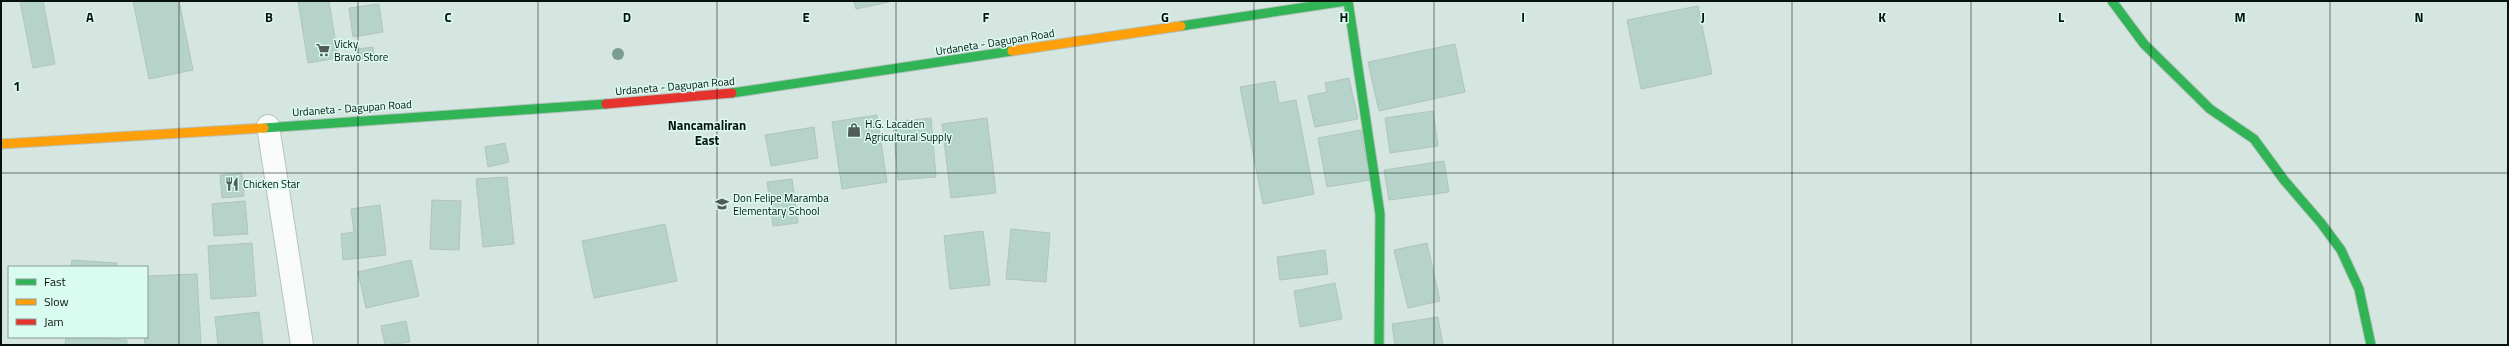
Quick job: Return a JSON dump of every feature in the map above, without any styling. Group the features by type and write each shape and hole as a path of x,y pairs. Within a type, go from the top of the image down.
{"main road":[{"name":"Urdaneta - Dagupan Road","path":"1,144 28,144 268,126 715,96 1347,1"},
{"path":"1347,1 1380,214 1379,345"},
{"path":"2112,1 2144,44 2184,81 2210,109 2254,139 2284,180 2321,223 2341,250 2358,289 2371,345"}],"street":[{"path":"268,126 302,345"}],"building":[{"path":"20,1 43,1 55,64 33,68"},
{"path":"133,1 179,1 193,70 149,79"},
{"path":"298,1 329,1 338,58 308,63"},
{"path":"854,1 889,1 889,2 856,9"},
{"path":"379,4 383,32 353,37 349,8"},
{"path":"1698,6 1712,74 1641,89 1627,20"},
{"path":"1455,44 1465,92 1379,111 1368,62"},
{"path":"373,47 374,57 359,59 358,49"},
{"path":"1349,78 1358,119 1315,127 1308,96 1327,92 1325,83"},
{"path":"1275,81 1279,103 1296,100 1314,194 1263,204 1240,87"},
{"path":"1433,111 1438,146 1390,153 1385,118"},
{"path":"877,115 887,182 842,189 832,122"},
{"path":"931,118 936,177 898,180 893,122"},
{"path":"987,118 996,193 951,198 942,124"},
{"path":"814,127 818,158 771,166 765,135"},
{"path":"1361,130 1370,180 1327,187 1318,138"},
{"path":"505,143 509,162 488,167 485,147"},
{"path":"1444,161 1449,192 1389,200 1384,170"},
{"path":"242,173 244,196 222,198 220,175"},
{"path":"507,177 514,244 483,247 476,179"},
{"path":"792,179 798,223 773,226 767,182"},
{"path":"432,200 461,201 459,250 430,249"},
{"path":"245,201 248,234 214,236 212,204"},
{"path":"380,205 386,255 343,260 341,234 354,232 351,209"},
{"path":"665,224 677,281 594,298 582,241"},
{"path":"1011,229 1050,233 1046,282 1006,279"},
{"path":"983,231 990,285 950,289 944,236"},
{"path":"252,243 256,296 211,299 208,246"},
{"path":"1427,243 1440,301 1408,308 1394,250"},
{"path":"1325,250 1328,274 1280,280 1277,257"},
{"path":"72,260 117,263 116,266 71,266"},
{"path":"411,260 419,296 366,308 358,272"},
{"path":"197,274 201,345 145,345 144,338 148,338 148,276"},
{"path":"1335,283 1342,319 1300,327 1294,291"},
{"path":"259,312 263,345 218,345 215,317"},
{"path":"1438,317 1443,345 1395,345 1392,324"},
{"path":"406,321 410,342 385,345 381,326"},
{"path":"66,338 110,338 127,340 127,345 65,345"}],"traffic: fast":[{"path":"1181,26 1346,1"},
{"path":"1348,1 1380,214 1379,345"},
{"path":"2112,1 2144,44 2210,109 2254,139 2284,180 2321,223 2341,250 2359,289 2371,345"},
{"path":"732,93 1012,51"},
{"path":"264,128 606,104"}],"traffic: slow":[{"path":"1012,51 1181,26"},
{"path":"1,144 264,128"}],"traffic: jam":[{"path":"606,104 732,93"}],"place":[{"name":"Vicky Bravo Store","path":"323,50"},
{"name":"H.G. Lacaden Agricultural Supply","path":"854,130"},
{"name":"Chicken Star","path":"232,184"},
{"name":"Don Felipe Maramba Elementary School","path":"722,204"}],"district":[{"name":"Nancamaliran East","path":"707,132"}]}
